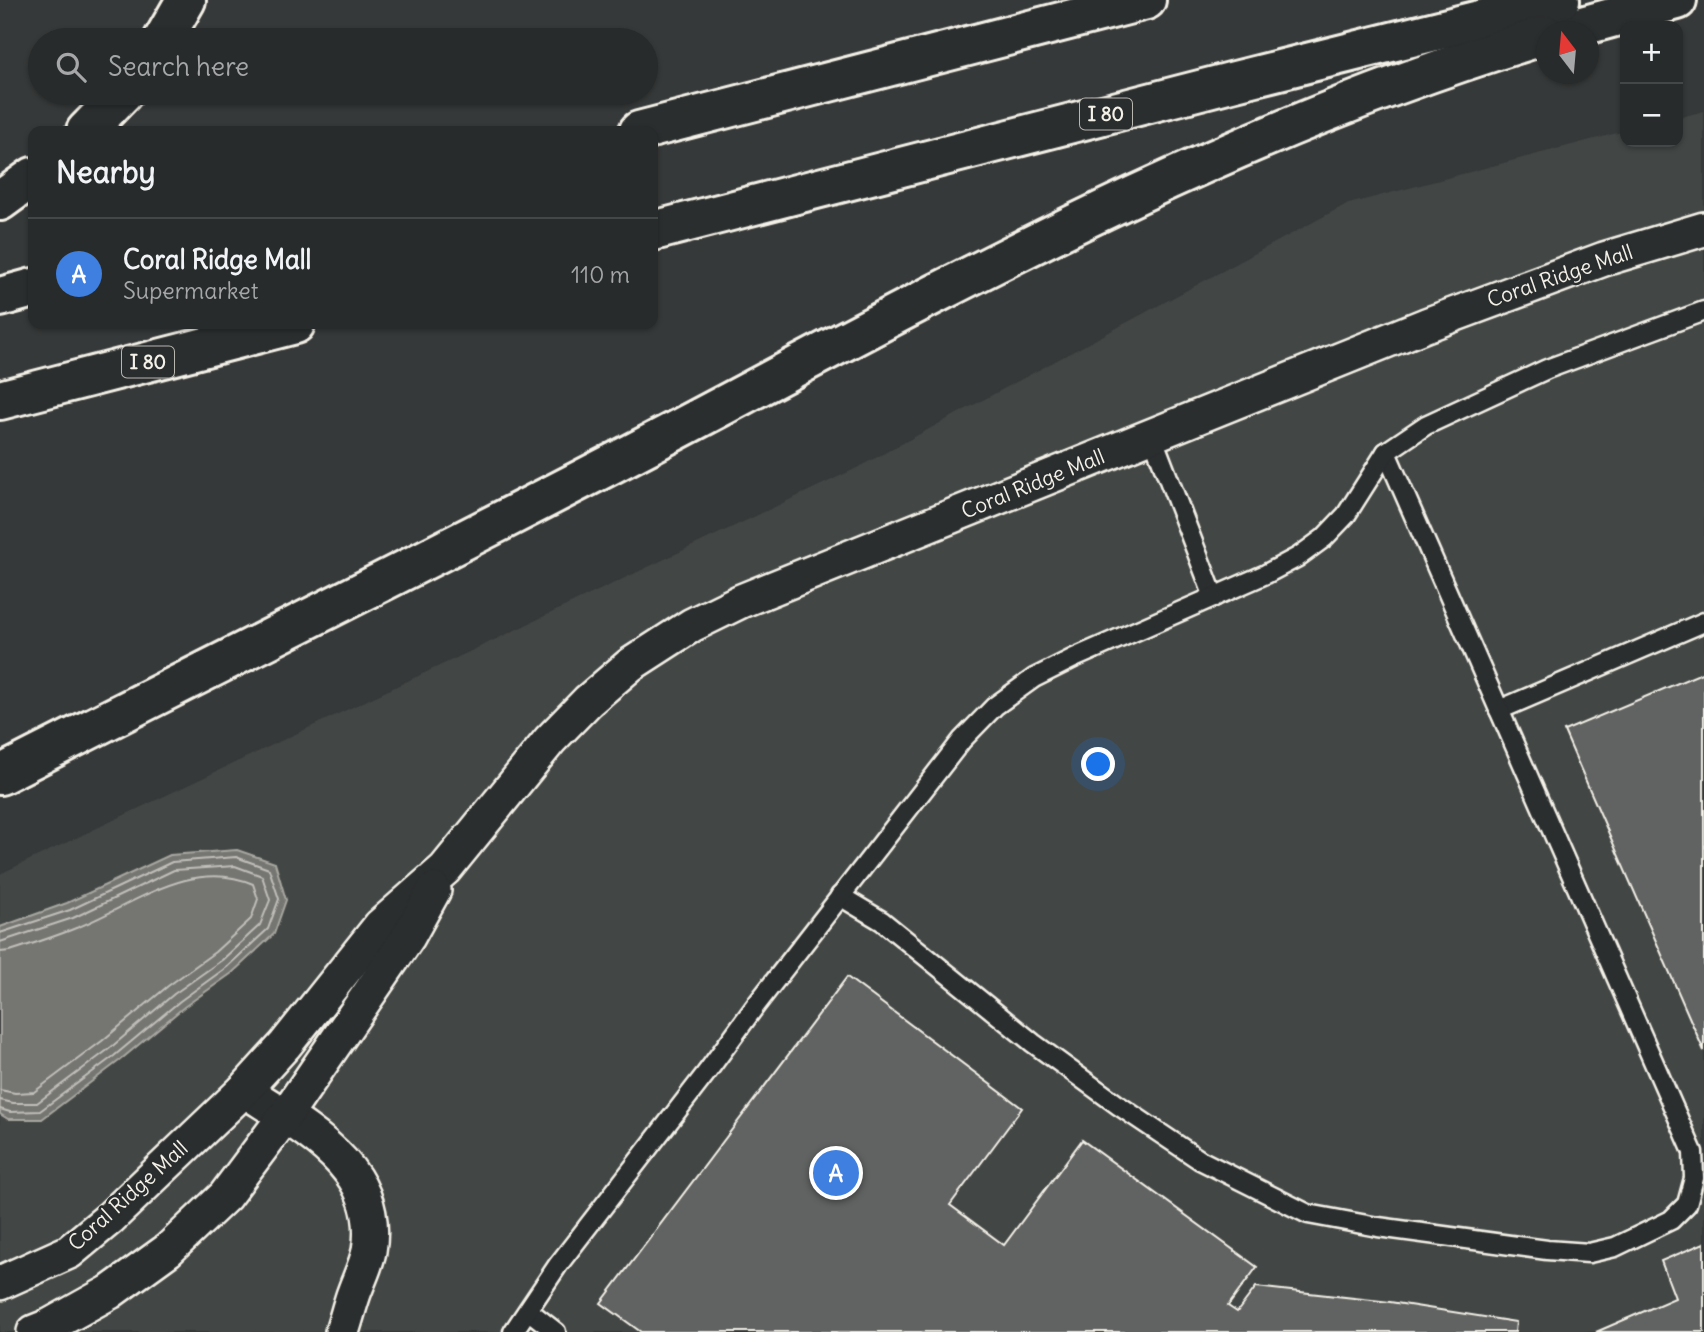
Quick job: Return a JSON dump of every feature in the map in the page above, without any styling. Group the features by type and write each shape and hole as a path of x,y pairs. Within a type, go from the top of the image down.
{"highway":[{"path":"170,28 186,0"},
{"path":"658,126 1146,0"},
{"name":"I 80","path":"658,230 1559,0"},
{"path":"1599,21 1677,0"},
{"path":"0,775 1162,181 1431,72 1536,38"},
{"path":"91,126 111,105"},
{"path":"0,201 28,181"},
{"path":"0,297 28,289"},
{"name":"I 80","path":"0,400 276,329"}],"street":[{"name":"Coral Ridge Mall","path":"0,1283 69,1252 110,1218 244,1090 285,1045 380,926 445,869 550,740 588,701 631,666 692,625 741,601 1514,291 1704,229"},
{"name":"Coral Ridge Mall","path":"34,1332 110,1292 168,1250 225,1196 285,1116 408,937 445,869"},
{"path":"244,1090 332,1151 354,1174 366,1199 371,1226 369,1254 342,1332"}],"lane":[{"path":"513,1332 558,1265 841,897 962,740 995,706 1034,678 1074,657 1214,597 1298,557 1324,538 1346,515 1386,452 1426,425 1547,369 1704,311"},
{"path":"1152,436 1214,597"},
{"path":"841,897 882,921 1023,1034 1118,1105 1200,1160 1308,1214 1378,1227 1547,1250 1590,1253 1615,1247 1671,1220 1686,1204 1695,1178 1693,1152 1386,452"},
{"path":"1499,710 1704,622"},
{"path":"529,1311 556,1332"}],"shaded area":[{"path":"1704,111 1704,1332 0,1332 0,874 855,469 1345,205 1620,132 1620,147 1683,147 1683,117"}],"water":[{"path":"237,850 275,863 286,900 274,934 232,973 184,1007 119,1061 42,1119 8,1119 0,1114 0,927 67,903 170,855"}],"building":[{"path":"1704,672 1704,1051 1564,731"},
{"path":"847,977 1022,1108 950,1205 1004,1245 1082,1140 1257,1267 1228,1306 1237,1312 1256,1287 1390,1302 1516,1322 1515,1332 641,1332 601,1303"},
{"path":"1704,1243 1704,1332 1596,1332 1675,1298 1661,1261"}],"place":[{"name":"Coral Ridge Mall","path":"836,1173"}]}
